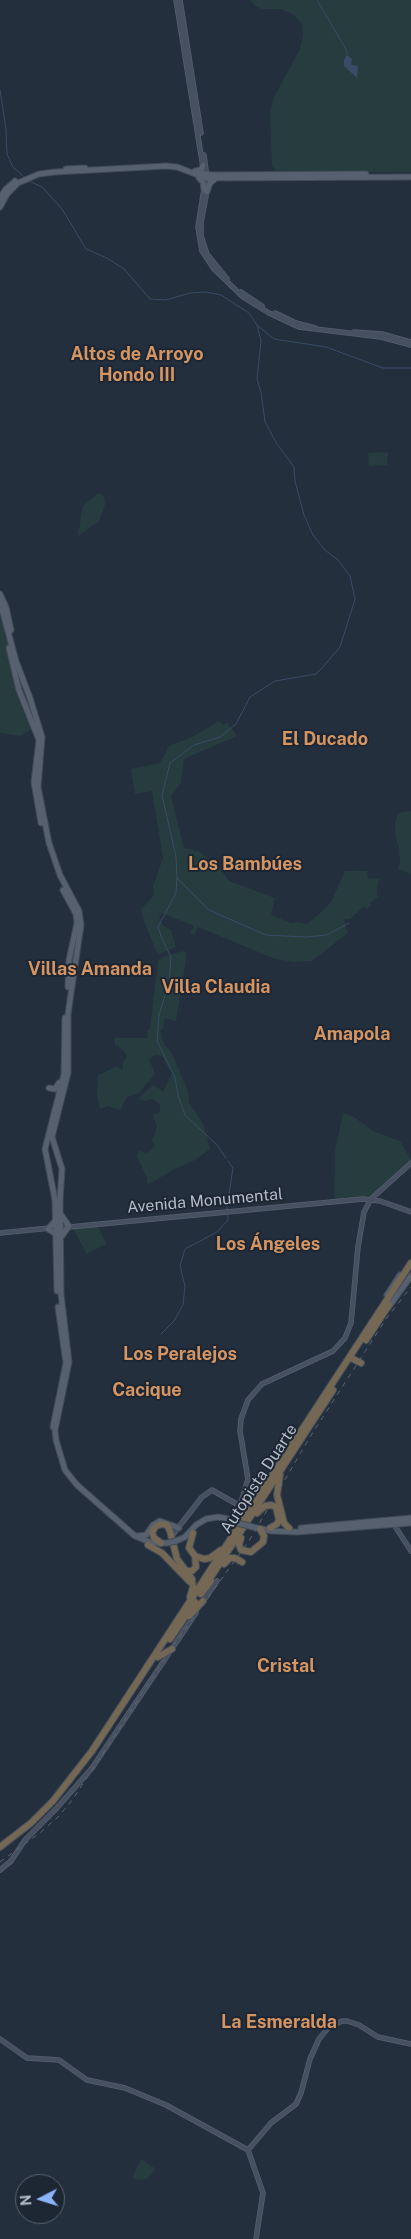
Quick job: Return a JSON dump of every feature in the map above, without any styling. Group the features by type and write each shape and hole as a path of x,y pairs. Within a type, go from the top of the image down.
{"highway":[{"name":"Autopista Duarte","path":"393,1294 411,1263"},
{"name":"Autopista Duarte","path":"0,1851 35,1823 59,1800 96,1753 230,1539 382,1310 411,1270"},
{"name":"Autopista Duarte","path":"0,1847 31,1823 53,1802 78,1771 126,1704 353,1359 382,1310"},
{"path":"353,1359 361,1363"},
{"path":"200,1594 224,1564 241,1538 280,1475 287,1460"},
{"path":"280,1475 277,1495 284,1523 289,1528"},
{"path":"259,1510 271,1504 277,1510 279,1521 270,1528"},
{"path":"170,1542 154,1538 153,1530 156,1526 162,1524 169,1528 170,1542 175,1555 187,1571 193,1584 188,1605"},
{"path":"241,1538 239,1545 241,1550 251,1552 263,1542 264,1536 256,1527"},
{"path":"187,1571 192,1571 196,1567 195,1556 190,1548 193,1533"},
{"path":"195,1556 204,1559 213,1556 230,1539"},
{"path":"148,1546 162,1553 187,1579 191,1588 190,1597"},
{"path":"224,1564 232,1558 242,1562"},
{"path":"176,1630 203,1601"},
{"path":"158,1657 172,1648"}],"main road":[{"path":"178,0 204,166 210,183 206,191"},
{"path":"0,198 9,186 27,176 49,169 162,163 176,164 208,176 411,176"},
{"path":"195,172 202,170 204,166"},
{"path":"195,172 203,182 206,191"},
{"path":"208,176 200,227 203,245 217,268 245,295 272,312 301,325 376,334 411,343"},
{"path":"0,207 7,194 20,180"},
{"path":"0,594 10,622 11,643"},
{"path":"0,602 19,671 34,708 42,737 38,787 47,836 57,870 81,920 75,961 71,969 64,1028 64,1066 46,1144 47,1167 54,1190 56,1220 61,1239 59,1291 69,1362 52,1437 58,1462 74,1486 134,1539 148,1546 185,1537 196,1525 206,1519 218,1517 256,1527 289,1532 393,1522 411,1518"},
{"path":"0,609 22,698 33,722 38,740 34,782 35,792 50,859 77,920 69,962 71,969 68,1073 52,1137 62,1174 60,1212 56,1234 65,1357 55,1434 65,1470 77,1486 132,1534 143,1541 170,1542 193,1533 207,1522 218,1520 233,1521"},
{"path":"22,698 26,701 29,694"},
{"path":"26,710 28,707 34,708"},
{"path":"31,801 35,792"},
{"path":"69,962 75,961"},
{"path":"56,1104 57,1094 48,1089 56,1088 64,1066"},
{"path":"47,1167 53,1174 57,1174 59,1160"},
{"path":"170,1542 202,1496 212,1490 240,1506 248,1479 241,1439 241,1419 248,1400 255,1390 282,1374 333,1351 345,1338 352,1319 360,1226 371,1199 411,1163"},
{"name":"Avenida Monumental","path":"0,1233 371,1199 411,1212"},
{"path":"60,1212 69,1226 61,1239"},
{"path":"56,1220 48,1228 56,1234"},
{"name":"Autopista Duarte","path":"382,1310 386,1297 411,1257"},
{"path":"382,1310 411,1276"},
{"path":"62,1335 57,1345 65,1357"},
{"path":"132,1534 146,1535 153,1525 160,1522 178,1529"},
{"path":"393,1522 411,1523"},
{"path":"393,1522 411,1550"},
{"path":"256,1527 323,1528"},
{"path":"169,1528 178,1529"},
{"path":"0,1870 12,1861 25,1840 56,1809 92,1768 217,1581"},
{"path":"248,2150 271,2123 296,2104 301,2093 310,2059 319,2039 328,2028 342,2021 347,2021 359,2025 378,2037 411,2044"},
{"path":"0,2040 27,2058 59,2060 88,2080 125,2088 166,2105 248,2150 263,2193 256,2239"}],"green space":[{"path":"250,0 411,0 411,172 280,173 276,171 272,166 270,113 274,97 300,49 303,35 302,24 294,15 281,9 263,9 257,7"},
{"path":"368,453 388,453 387,465 369,466"},
{"path":"98,493 104,496 105,505 99,521 78,536 83,506"},
{"path":"0,611 33,728 21,736 0,733"},
{"path":"219,721 223,725 227,722 237,736 184,759 181,783 171,796 184,848 198,851 218,866 229,881 275,898 271,915 291,923 307,924 318,915 331,902 345,871 367,871 368,878 379,879 378,897 370,903 371,906 366,909 364,906 350,919 344,919 348,933 312,961 294,962 275,959 198,927 194,935 190,933 194,926 162,913 159,917 163,926 171,930 176,947 160,954 156,951 144,921 141,909 154,895 153,886 163,858 152,791 135,794 131,769 160,763 169,746 192,737"},
{"path":"411,811 411,874 398,869 400,862 395,823 397,816 401,812"},
{"path":"183,951 187,953 176,1021 165,1018 163,1029 160,1030 164,1044 171,1051 188,1091 189,1103 203,1123 210,1149 195,1160 147,1185 147,1178 137,1157 139,1150 146,1153 155,1145 152,1141 157,1127 153,1115 160,1112 160,1104 153,1099 145,1101 138,1099 153,1085 163,1091 172,1074 162,1056 156,1055 149,1059 155,1074 139,1093 127,1097 120,1110 108,1106 100,1109 97,1095 98,1075 117,1066 121,1070 123,1068 123,1062 127,1056 115,1044 115,1038 148,1038 147,1031 150,1028 158,961 163,957"},
{"path":"343,1113 354,1117 373,1131 400,1141 411,1160 371,1197 334,1199 335,1151"},
{"path":"98,1226 106,1244 87,1254 73,1229"},
{"path":"141,2159 156,2169 147,2179 138,2180 132,2178"}],"water":[{"path":"347,55 352,59 351,65 358,66 357,78 344,66 344,60"}],"waterway":[{"path":"317,0 347,54"},
{"path":"0,90 6,129 7,154 13,167 24,177"},
{"path":"29,181 42,187 62,209 86,249 107,258 124,269 150,299 166,300 190,293 206,292 221,295 249,313 257,325 274,339 326,347 383,368 411,368"},
{"path":"226,1158 217,1145 185,1115 178,1095 175,1077 157,1041 159,1015 169,983 171,957 158,927 176,893 177,878 176,857 162,795 170,763 194,745 220,737 236,724 250,697 275,681 316,674 322,668 340,647 355,599 350,576 338,560 325,550 313,535 304,515 295,481 294,467 277,444 265,422 261,392 257,379 261,341 257,325"},
{"path":"177,878 209,910 266,935 306,937 327,935 349,923"},
{"path":"161,1334 174,1321 183,1305 185,1286 180,1266 185,1249 217,1232 228,1220 227,1207 233,1168 228,1161"}],"railway":[{"path":"0,1862 41,1832 59,1816 73,1799 173,1646 249,1541 310,1437 386,1319 411,1287"}],"district":[{"name":"Altos de Arroyo Hondo III","path":"137,364"},
{"name":"El Ducado","path":"325,739"},
{"name":"Los Bambúes","path":"245,864"},
{"name":"Villas Amanda","path":"90,969"},
{"name":"Villa Claudia","path":"216,987"},
{"name":"Amapola","path":"352,1034"},
{"name":"Los Ángeles","path":"268,1244"},
{"name":"Los Peralejos","path":"180,1354"},
{"name":"Cacique","path":"147,1390"},
{"name":"Cristal","path":"286,1666"},
{"name":"La Esmeralda","path":"279,2022"}]}
